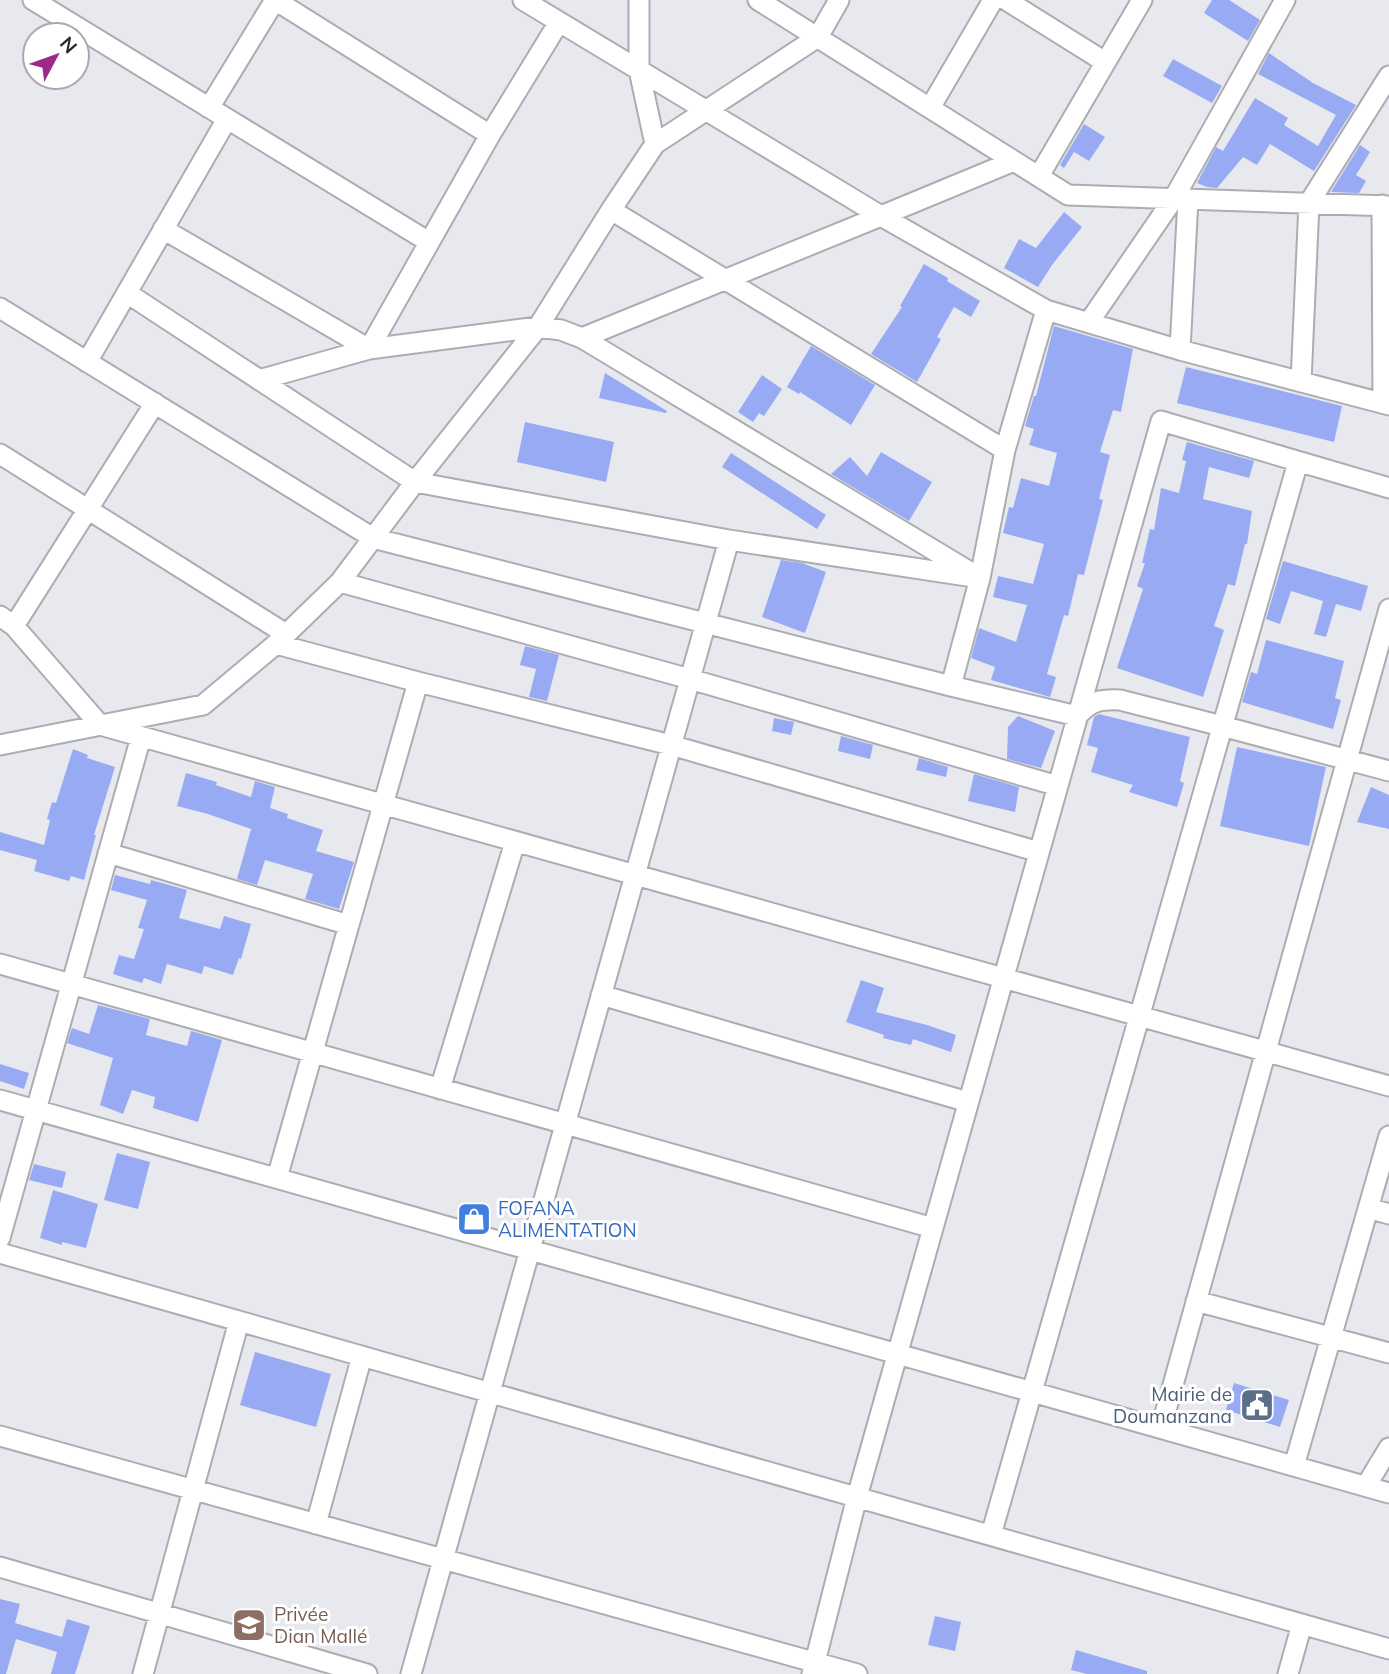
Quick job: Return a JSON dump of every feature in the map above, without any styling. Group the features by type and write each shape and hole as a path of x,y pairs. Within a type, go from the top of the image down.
{"street":[{"path":"33,0 429,242"},
{"path":"209,108 275,0 490,135"},
{"path":"523,0 881,216 1046,310 1180,350 1386,404 1386,206 1068,195 758,0"},
{"path":"639,0 639,70 655,144"},
{"path":"1,748 203,705 281,639 340,582 538,327 655,144 818,37 839,0"},
{"path":"930,108 993,0"},
{"path":"1006,0 1105,62"},
{"path":"1038,176 1142,0"},
{"path":"1089,323 1181,198 1285,0"},
{"path":"369,349 490,135 559,22"},
{"path":"1301,382 1309,203 1389,76"},
{"path":"88,362 227,118"},
{"path":"582,338 1014,161"},
{"path":"1180,350 1181,198"},
{"path":"611,210 1004,450"},
{"path":"163,229 369,349"},
{"path":"127,293 415,482 729,540 980,578"},
{"path":"0,308 373,538 951,687 1077,716"},
{"path":"951,687 980,578 1004,450 1046,310"},
{"path":"260,380 369,349 538,327 561,330 582,338 980,578"},
{"path":"155,403 88,509 7,621 100,725 1389,1086"},
{"path":"814,1668 897,1353 1161,421 1389,488"},
{"path":"0,454 88,509 281,639 418,682 671,746 1039,852"},
{"path":"991,1535 1298,462"},
{"path":"411,1674 729,540"},
{"path":"340,582 690,679 1058,786"},
{"path":"1161,1428 1347,760 1386,630 1389,610"},
{"path":"277,1178 418,682"},
{"path":"1077,716 1092,703 1104,699 1121,700 1389,771"},
{"path":"0,1238 141,737"},
{"path":"440,1089 515,842"},
{"path":"108,853 349,925"},
{"path":"0,964 933,1228"},
{"path":"601,995 968,1102"},
{"path":"0,1100 1389,1493"},
{"path":"1294,1466 1389,1136"},
{"path":"1368,1208 1389,1214"},
{"path":"0,1253 1389,1648"},
{"path":"1196,1301 1389,1353"},
{"path":"143,1674 239,1321"},
{"path":"316,1524 362,1356"},
{"path":"0,1436 443,1559 814,1668 857,1674"},
{"path":"1366,1486 1389,1448"},
{"path":"0,1567 367,1674"},
{"path":"1288,1674 1302,1624"}],"building":[{"path":"1212,0 1229,0 1260,20 1248,41 1204,13"},
{"path":"1269,53 1313,83 1356,105 1314,171 1270,144 1257,165 1243,157 1217,188 1197,183 1216,147 1223,151 1255,98 1288,118 1284,125 1318,146 1336,115 1258,74"},
{"path":"1173,59 1222,86 1212,103 1163,76"},
{"path":"1084,124 1105,137 1089,161 1074,152 1064,168 1060,165"},
{"path":"1360,145 1370,152 1356,175 1366,181 1359,193 1331,192"},
{"path":"1064,212 1082,227 1038,287 1004,268 1019,239 1036,248"},
{"path":"924,264 980,301 971,317 954,307 937,337 941,339 917,382 871,354 902,307 900,306"},
{"path":"1054,326 1133,349 1121,412 1113,410 1100,452 1110,455 1099,499 1103,500 1084,575 1078,574 1068,616 1064,615 1047,674 1056,677 1050,697 991,680 995,667 971,658 979,628 1016,642 1027,605 993,597 998,576 1033,584 1044,544 1003,533 1009,507 1013,508 1021,478 1049,486 1057,453 1029,445 1034,429 1025,426 1036,396"},
{"path":"811,346 875,385 851,425 800,392 799,394 787,387"},
{"path":"1186,367 1342,406 1334,442 1177,403"},
{"path":"605,373 667,411 666,413 599,398"},
{"path":"762,375 782,389 764,416 759,413 753,422 738,412"},
{"path":"525,422 614,442 606,482 517,462"},
{"path":"1187,442 1254,461 1249,478 1209,467 1203,499 1252,511 1247,544 1235,586 1228,584 1214,626 1224,630 1203,697 1117,668 1143,589 1137,586 1145,563 1142,563 1150,529 1154,530 1161,488 1179,493 1186,461 1182,460"},
{"path":"881,452 932,482 909,521 831,474 850,457 867,476"},
{"path":"731,453 826,515 817,529 722,467"},
{"path":"781,560 802,563 826,572 805,633 762,617"},
{"path":"1283,561 1368,586 1361,611 1336,604 1326,637 1314,634 1323,601 1291,591 1280,624 1266,619"},
{"path":"1266,640 1344,661 1335,698 1341,700 1333,729 1242,702 1251,672 1257,674"},
{"path":"525,646 559,655 547,701 529,697 536,669 520,665"},
{"path":"1099,714 1190,737 1180,781 1184,783 1177,807 1129,792 1133,785 1091,772 1098,748 1087,745 1094,717"},
{"path":"1018,716 1055,731 1041,768 1007,759 1008,727"},
{"path":"774,718 794,722 791,735 772,731"},
{"path":"841,736 873,745 870,759 838,751"},
{"path":"1237,747 1326,767 1309,846 1220,826"},
{"path":"73,749 88,755 87,758 115,767 94,835 84,880 71,876 69,881 34,871 37,860 0,850 0,832 44,845 52,802 56,803"},
{"path":"919,758 948,767 946,777 916,770"},
{"path":"186,773 217,782 216,785 251,797 255,781 275,787 270,808 288,814 287,818 323,830 316,851 354,862 339,909 305,899 313,874 265,860 257,885 237,879 251,829 177,806"},
{"path":"974,774 1019,787 1015,812 968,801"},
{"path":"1371,787 1389,795 1389,829 1357,822"},
{"path":"115,875 150,884 151,880 187,890 179,918 220,929 224,916 251,924 241,959 239,958 233,975 204,966 202,974 167,964 161,984 144,978 142,983 113,974 119,955 134,959 144,929 138,928 147,900 111,890"},
{"path":"861,980 884,988 876,1012 956,1035 951,1052 913,1039 911,1045 883,1038 884,1035 846,1022"},
{"path":"98,1005 150,1019 146,1035 187,1046 191,1031 222,1040 198,1122 153,1108 155,1097 132,1090 123,1114 100,1105 113,1058 67,1043 72,1028 89,1034"},
{"path":"0,1064 29,1073 24,1089 0,1081"},
{"path":"117,1153 150,1162 138,1209 104,1200"},
{"path":"34,1164 66,1172 62,1188 29,1180"},
{"path":"53,1190 98,1204 86,1248 62,1242 62,1245 40,1238"},
{"path":"255,1352 331,1374 316,1427 240,1405"},
{"name":"Mairie de Doumanzana","path":"1234,1383 1289,1400 1280,1427 1226,1410"},
{"path":"0,1599 20,1604 15,1623 62,1637 67,1619 90,1626 75,1674 51,1674 57,1652 16,1639 6,1674 0,1674"},
{"path":"935,1616 961,1622 955,1651 928,1645"},
{"path":"1076,1650 1147,1671 1147,1674 1087,1674 1071,1670"}],"place":[{"name":"FOFANA ALIMENTATION","path":"474,1219"},
{"name":"Mairie de Doumanzana","path":"1257,1405"},
{"name":"Privée Dian Mallé","path":"249,1625"}]}
